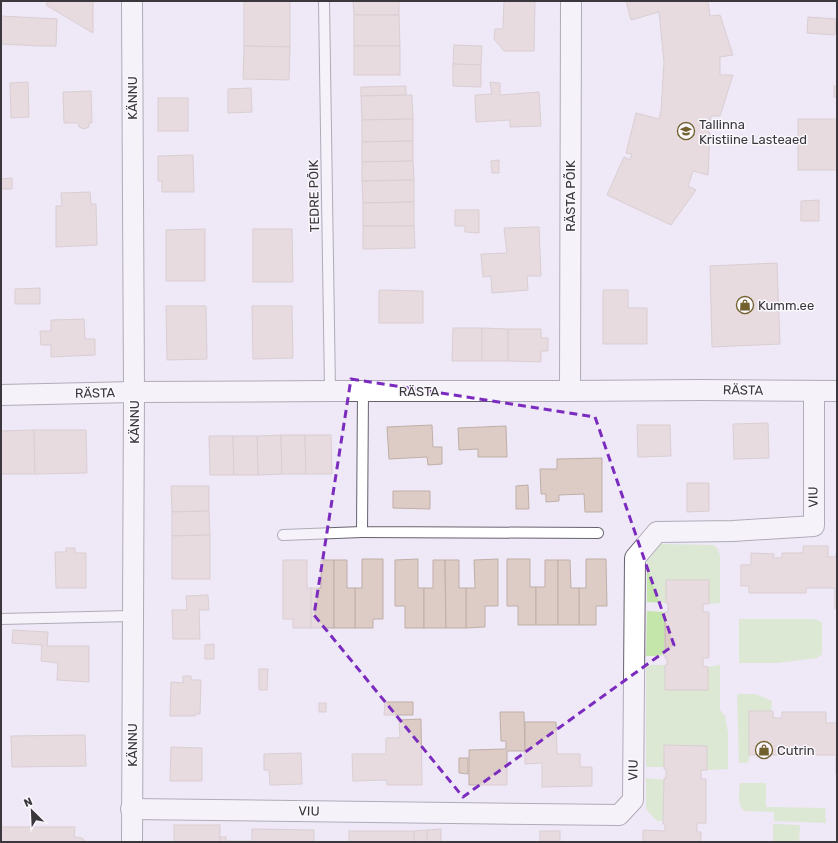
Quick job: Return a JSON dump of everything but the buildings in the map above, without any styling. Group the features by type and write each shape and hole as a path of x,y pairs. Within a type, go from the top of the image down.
{"street":[{"name":"KÄNNU","path":"132,1 134,392 132,842"},
{"name":"RÄSTA PÕIK","path":"570,391 571,1"},
{"name":"RÄSTA","path":"1,395 134,392 330,391 701,390 837,392"},
{"name":"VIU","path":"131,809 619,816 632,800 635,558 657,532 733,531 778,527 814,526 814,391"}],"lane":[{"name":"TEDRE PÕIK","path":"324,1 330,391"},
{"path":"362,532 363,391"},
{"path":"283,535 362,532 598,533"},
{"path":"1,619 132,616"}],"highlighted area":[{"path":"351,379 595,417 674,645 463,797 314,615"}],"green space":[{"path":"659,544 713,545 718,549 720,556 720,603 709,604 709,580 666,580 666,603 647,602 647,555"},
{"path":"647,611 665,612 664,656 646,656"},
{"path":"739,619 818,620 822,623 822,654 817,658 777,663 739,663"},
{"path":"646,665 665,665 665,690 708,690 708,667 720,665 720,710 725,716 728,733 728,769 707,770 707,746 664,745 664,767 646,767"},
{"path":"737,694 755,694 772,701 771,711 749,711 749,760 747,763 739,763"},
{"path":"646,778 664,780 663,821 657,821 646,809"},
{"path":"740,783 766,783 766,807 825,808 826,823 774,821 774,812 744,811 739,801"},
{"path":"773,824 800,825 799,842 773,841"}],"place":[{"name":"Tallinna Kristiine Lasteaed","path":"686,131"},
{"name":"Kumm.ee","path":"745,305"},
{"name":"Cutrin","path":"764,750"}]}
